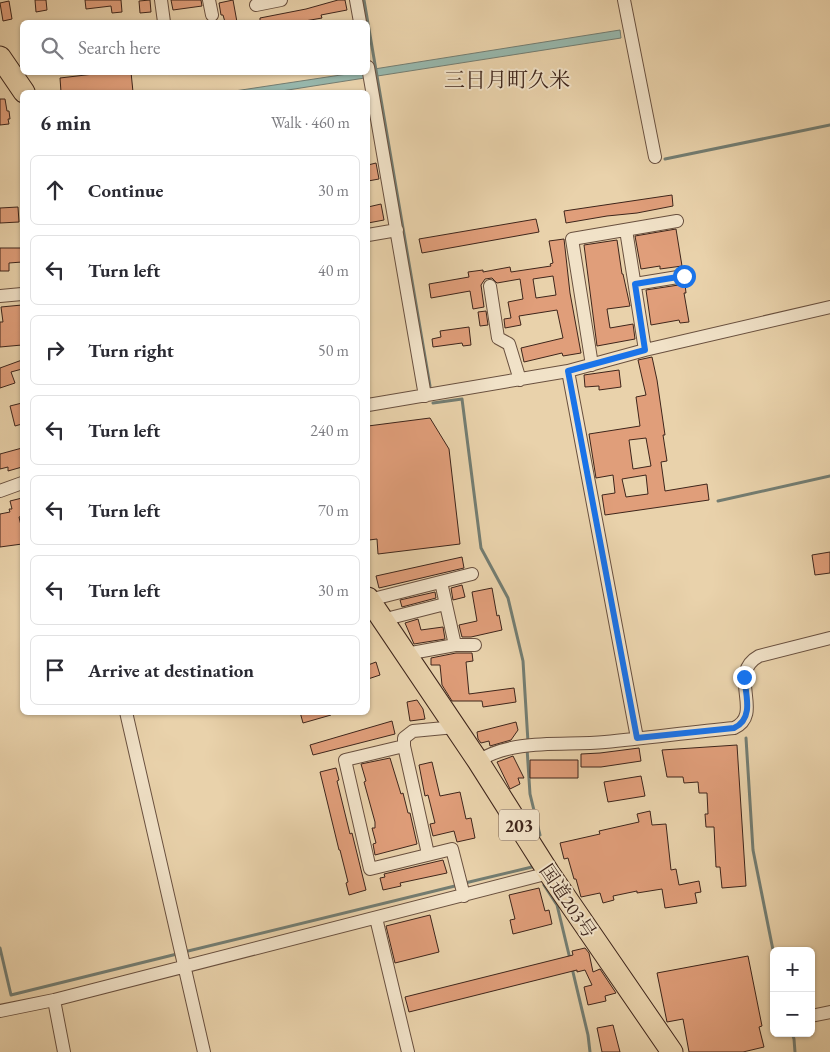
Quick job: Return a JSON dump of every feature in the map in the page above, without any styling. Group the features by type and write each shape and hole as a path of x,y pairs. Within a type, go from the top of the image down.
{"highway":[{"path":"0,56 23,90"},
{"name":"国道203号","path":"370,602 478,761 549,873 672,1052"}],"street":[{"path":"161,0 164,20"},
{"path":"209,0 212,15"},
{"path":"256,5 281,0"},
{"path":"356,0 360,20"},
{"path":"624,0 655,157"},
{"path":"369,75 425,396"},
{"path":"592,364 572,239 677,221"},
{"path":"370,235 397,230"},
{"path":"626,230 645,350"},
{"path":"635,284 684,276"},
{"path":"490,286 498,338 509,344 520,380"},
{"path":"0,296 20,294"},
{"path":"370,405 568,371 645,350 830,307"},
{"path":"568,371 637,738"},
{"path":"0,491 20,484"},
{"path":"370,599 472,574"},
{"path":"441,582 455,646"},
{"path":"382,620 445,604"},
{"path":"478,761 489,754 528,746 603,742 734,728 746,719 744,677 746,668 752,660 759,656 830,638"},
{"path":"406,654 455,646 475,645"},
{"path":"127,715 204,1052"},
{"path":"428,854 404,746 404,738 413,731 455,727"},
{"path":"404,746 346,760 370,869 452,849 464,896"},
{"path":"1,1008 54,1000 549,873"},
{"path":"376,918 408,1052"},
{"path":"54,1000 64,1052"},
{"path":"815,1015 830,1012"}],"water":[{"path":"620,30 621,38 288,90 241,90 341,75 370,75 370,70"}],"building":[{"path":"35,0 46,0 47,10 36,12"},
{"path":"85,0 121,0 122,12 112,13 111,6 86,9"},
{"path":"150,0 151,12 140,13 139,1"},
{"path":"171,0 201,0 202,6 173,10"},
{"path":"233,0 237,20 224,20 223,15 221,15 219,3"},
{"path":"338,0 345,0 347,10 321,15 322,18 310,20 260,20 260,18 306,9"},
{"path":"9,1 12,19 3,21 0,3"},
{"path":"86,75 131,75 133,90 61,90 60,78"},
{"path":"0,99 5,99 7,111 9,111 9,124 0,125"},
{"path":"376,163 379,179 370,181 370,164"},
{"path":"672,195 673,206 566,223 564,211"},
{"path":"381,204 384,220 370,223 370,207"},
{"path":"18,207 19,222 0,223 0,208"},
{"path":"536,219 539,232 422,253 419,239"},
{"path":"676,229 682,266 660,269 660,266 641,269 635,236"},
{"path":"564,239 570,293 581,353 563,356 562,353 524,362 521,348 563,338 557,310 519,316 521,325 505,328 504,319 511,318 508,302 523,299 520,279 497,283 492,278 485,279 481,285 484,307 473,309 470,291 431,298 429,284 469,277 468,272 483,270 483,272 510,267 511,272 551,266 550,264 553,263 549,241","holes":["553,276 556,295 536,298 533,279"]},
{"path":"617,240 622,274 630,306 607,309 610,328 633,324 635,339 597,346 584,245"},
{"path":"0,248 20,248 20,262 9,263 9,271 0,271"},
{"path":"685,284 686,293 684,293 689,322 680,323 679,320 651,325 646,290"},
{"path":"20,305 20,345 0,347 0,322 3,322 1,307"},
{"path":"486,311 488,325 480,326 478,312"},
{"path":"469,327 471,345 463,346 462,343 433,347 432,339 441,337 440,331"},
{"path":"652,357 657,380 667,461 661,462 665,491 707,484 709,500 605,515 602,495 615,493 613,475 596,478 589,434 640,426 636,397 646,395 638,360","holes":["646,438 651,466 633,469 629,440","646,475 648,494 626,497 622,479"]},
{"path":"20,361 20,370 11,372 15,383 0,388 0,368"},
{"path":"619,370 621,387 599,390 599,386 585,387 584,375"},
{"path":"20,404 20,425 15,426 10,406"},
{"path":"430,418 449,449 460,544 378,554 377,539 370,540 370,426"},
{"path":"20,449 20,468 8,471 8,467 0,469 0,454"},
{"path":"20,498 20,544 0,547 0,514 10,512 9,509 12,509 10,501"},
{"path":"830,552 830,573 815,575 812,555"},
{"path":"462,557 464,568 379,588 376,576"},
{"path":"462,585 465,597 453,600 451,588"},
{"path":"492,588 497,616 499,615 502,630 471,637 462,637 459,625 477,621 472,592"},
{"path":"435,592 436,598 402,607 400,600"},
{"path":"418,619 421,630 443,627 445,639 414,644 405,623"},
{"path":"456,653 472,653 473,661 466,662 469,694 514,688 516,702 483,707 482,701 452,701 442,685 440,665 431,665 431,658"},
{"path":"376,662 380,675 370,678 370,664"},
{"path":"417,700 423,709 425,719 410,721 407,702"},
{"path":"301,715 331,715 303,723"},
{"path":"392,721 395,734 313,755 310,745"},
{"path":"516,722 518,730 511,740 490,746 489,741 481,743 478,739 477,732"},
{"path":"737,745 746,886 722,888 720,867 716,867 714,827 706,827 705,814 708,814 707,793 699,793 698,782 684,783 683,777 667,777 662,750"},
{"path":"639,748 641,761 601,767 581,767 581,754"},
{"path":"513,756 524,778 518,778 520,784 510,789 497,762"},
{"path":"390,758 401,794 403,793 408,813 410,813 417,844 375,855 373,844 376,843 372,828 375,828 375,822 361,764"},
{"path":"530,760 578,760 578,778 530,778"},
{"path":"432,762 440,796 460,792 466,819 471,818 475,838 457,842 454,831 433,836 430,824 435,823 428,795 425,796 419,765"},
{"path":"336,768 339,780 337,781 350,834 352,833 366,890 349,895 346,883 348,882 320,772"},
{"path":"641,776 645,796 608,802 604,782"},
{"path":"650,811 652,825 666,824 671,870 676,869 679,885 699,881 701,892 695,893 697,903 665,908 662,889 637,893 637,891 613,896 614,900 603,903 600,893 581,897 568,858 564,859 560,843 600,834 599,831 639,822 637,814"},
{"path":"443,860 447,873 400,883 401,886 383,890 380,878 385,877 384,874"},
{"path":"539,888 545,911 549,910 552,924 513,934 510,920 515,919 509,895"},
{"path":"430,915 439,952 395,963 386,926"},
{"path":"585,948 589,953 593,972 600,969 616,993 605,996 606,1001 588,1005 584,987 592,985 585,970 577,972 577,970 409,1012 405,997 573,955 572,951"},
{"path":"748,956 762,1026 759,1027 764,1047 743,1052 689,1052 683,1019 667,1022 657,973"},
{"path":"613,1025 620,1052 602,1052 597,1028"}],"waterway":[{"path":"364,0 367,20"},
{"path":"370,35 430,386"},
{"path":"665,159 830,125"},
{"path":"433,403 462,399 481,548 508,598 523,661 528,742"},
{"path":"718,501 830,476"},
{"path":"746,738 753,850 772,947"},
{"path":"527,748 530,794 540,835"},
{"path":"465,883 532,867 532,865"},
{"path":"184,952 459,885"},
{"path":"544,885 557,905 570,959"},
{"path":"0,948 11,995 177,954"},
{"path":"572,968 588,1035 590,1052"},
{"path":"793,1037 795,1052"}],"district":[{"name":"三日月町久米","path":"507,79"}],"route":[{"path":"684,276 635,284 645,350 568,371 637,738 734,728 740,725 746,719 747,709 744,677"}]}
